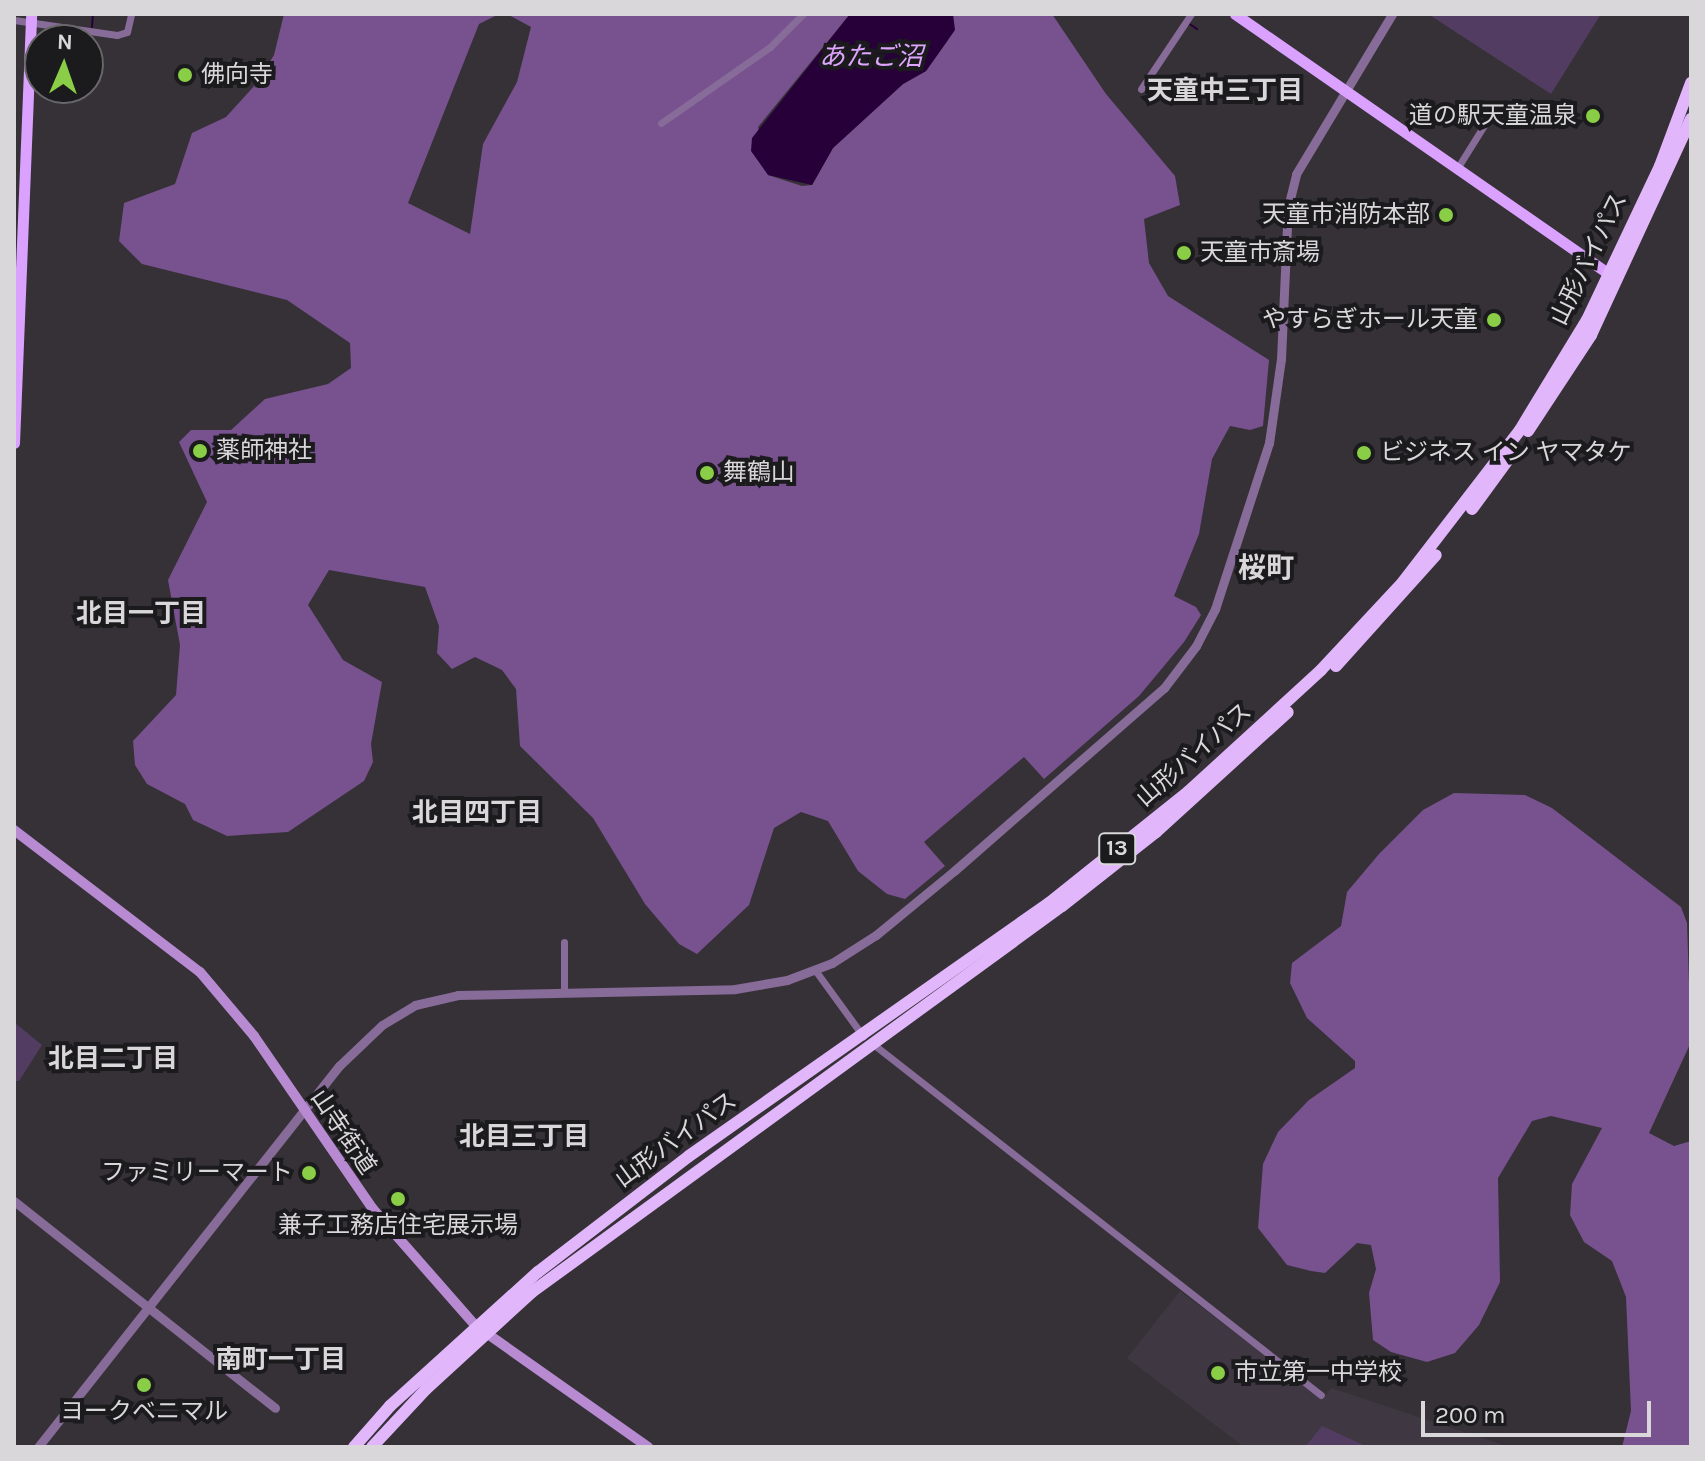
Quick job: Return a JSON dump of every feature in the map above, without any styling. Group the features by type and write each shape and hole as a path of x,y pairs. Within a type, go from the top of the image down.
{"highway":[{"name":"山形バイパス","path":"372,1447 485,1334 609,1232 1093,869 1188,792 1321,670 1403,582 1520,430 1609,274 1691,83"},
{"name":"山形バイパス","path":"354,1447 475,1325 605,1218 866,1039 1144,841 1262,738 1370,632 1488,489 1591,335 1691,119"}],"main road":[{"path":"1235,14 1609,274"},
{"path":"14,443 30,18"},
{"name":"山寺街道","path":"14,830 200,972 254,1036 373,1209 475,1325 648,1447"}],"street":[{"path":"14,20 30,18 117,35 127,32 131,14"},
{"path":"661,123 770,47 803,14"},
{"path":"1141,89 1191,14"},
{"path":"38,1447 367,1035 415,1005 458,995 735,989 815,970 876,935 1049,791 1164,688 1196,646 1222,591 1274,420 1291,192 1304,155 1348,92 1392,14"},
{"path":"1458,167 1488,119"},
{"path":"564,942 564,992"},
{"path":"815,970 866,1039 1321,1395"},
{"path":"14,1201 275,1408"}],"shaded area":[{"path":"284,14 499,14 479,24 408,203 470,234 483,144 517,82 531,27 507,14 850,14 758,127 768,175 802,186 812,185 833,148 903,84 926,71 948,40 953,14 1052,14 1106,94 1175,176 1180,205 1144,219 1149,263 1168,296 1269,360 1263,426 1250,430 1230,426 1212,459 1199,534 1174,596 1196,607 1201,615 1184,642 1139,696 1044,779 1024,757 924,842 945,866 905,899 887,894 858,871 828,821 801,812 774,828 749,905 697,954 679,944 645,904 593,818 520,746 516,689 502,670 475,657 452,669 437,653 439,626 425,587 329,570 308,605 343,660 382,682 371,744 373,762 364,781 288,832 227,836 193,820 185,804 147,784 135,765 133,741 176,695 180,645 168,580 207,502 179,442 191,430 231,430 265,399 328,384 351,368 350,343 287,300 142,264 119,241 124,203 175,184 192,133 226,117 257,83 274,55"},
{"path":"1428,14 1601,14 1551,94"},
{"path":"1454,793 1525,795 1552,808 1681,907 1687,923 1691,1042 1649,1133 1674,1146 1691,1141 1691,1447 1622,1447 1631,1411 1626,1297 1612,1261 1584,1242 1570,1215 1572,1184 1602,1128 1551,1116 1532,1121 1498,1178 1500,1282 1479,1325 1455,1353 1427,1362 1391,1352 1373,1340 1369,1293 1376,1269 1371,1245 1357,1243 1325,1273 1311,1271 1287,1265 1258,1228 1263,1164 1278,1132 1309,1100 1355,1068 1355,1061 1307,1018 1290,983 1292,963 1341,926 1347,892 1379,854 1423,810"},
{"path":"14,1022 42,1045 19,1081 14,1081"},
{"name":"市立第一中学校","path":"1180,1291 1323,1399 1331,1388 1509,1447 1244,1447 1127,1358"},
{"path":"1322,1426 1368,1447 1305,1447"}],"water":[{"name":"あたご沼","path":"850,14 953,14 955,30 926,71 903,84 833,148 812,185 768,175 751,151 752,138"}],"waterway":[{"path":"92,24 93,14"},
{"path":"1188,23 1197,29"}],"place":[{"name":"佛向寺","path":"185,75"},
{"name":"道の駅天童温泉","path":"1593,116"},
{"name":"天童市消防本部","path":"1446,215"},
{"name":"天童市斎場","path":"1184,253"},
{"name":"やすらぎホール天童","path":"1494,320"},
{"name":"薬師神社","path":"200,451"},
{"name":"ビジネス イン ヤマタケ","path":"1364,453"},
{"name":"舞鶴山","path":"707,473"},
{"name":"ファミリーマート","path":"309,1173"},
{"name":"兼子工務店住宅展示場","path":"398,1199"},
{"name":"市立第一中学校","path":"1218,1373"},
{"name":"ヨークベニマル","path":"144,1385"}],"district":[{"name":"天童中三丁目","path":"1225,91"},
{"name":"桜町","path":"1266,568"},
{"name":"北目一丁目","path":"141,614"},
{"name":"北目四丁目","path":"477,813"},
{"name":"北目二丁目","path":"113,1059"},
{"name":"北目三丁目","path":"524,1137"},
{"name":"南町一丁目","path":"281,1360"}]}
